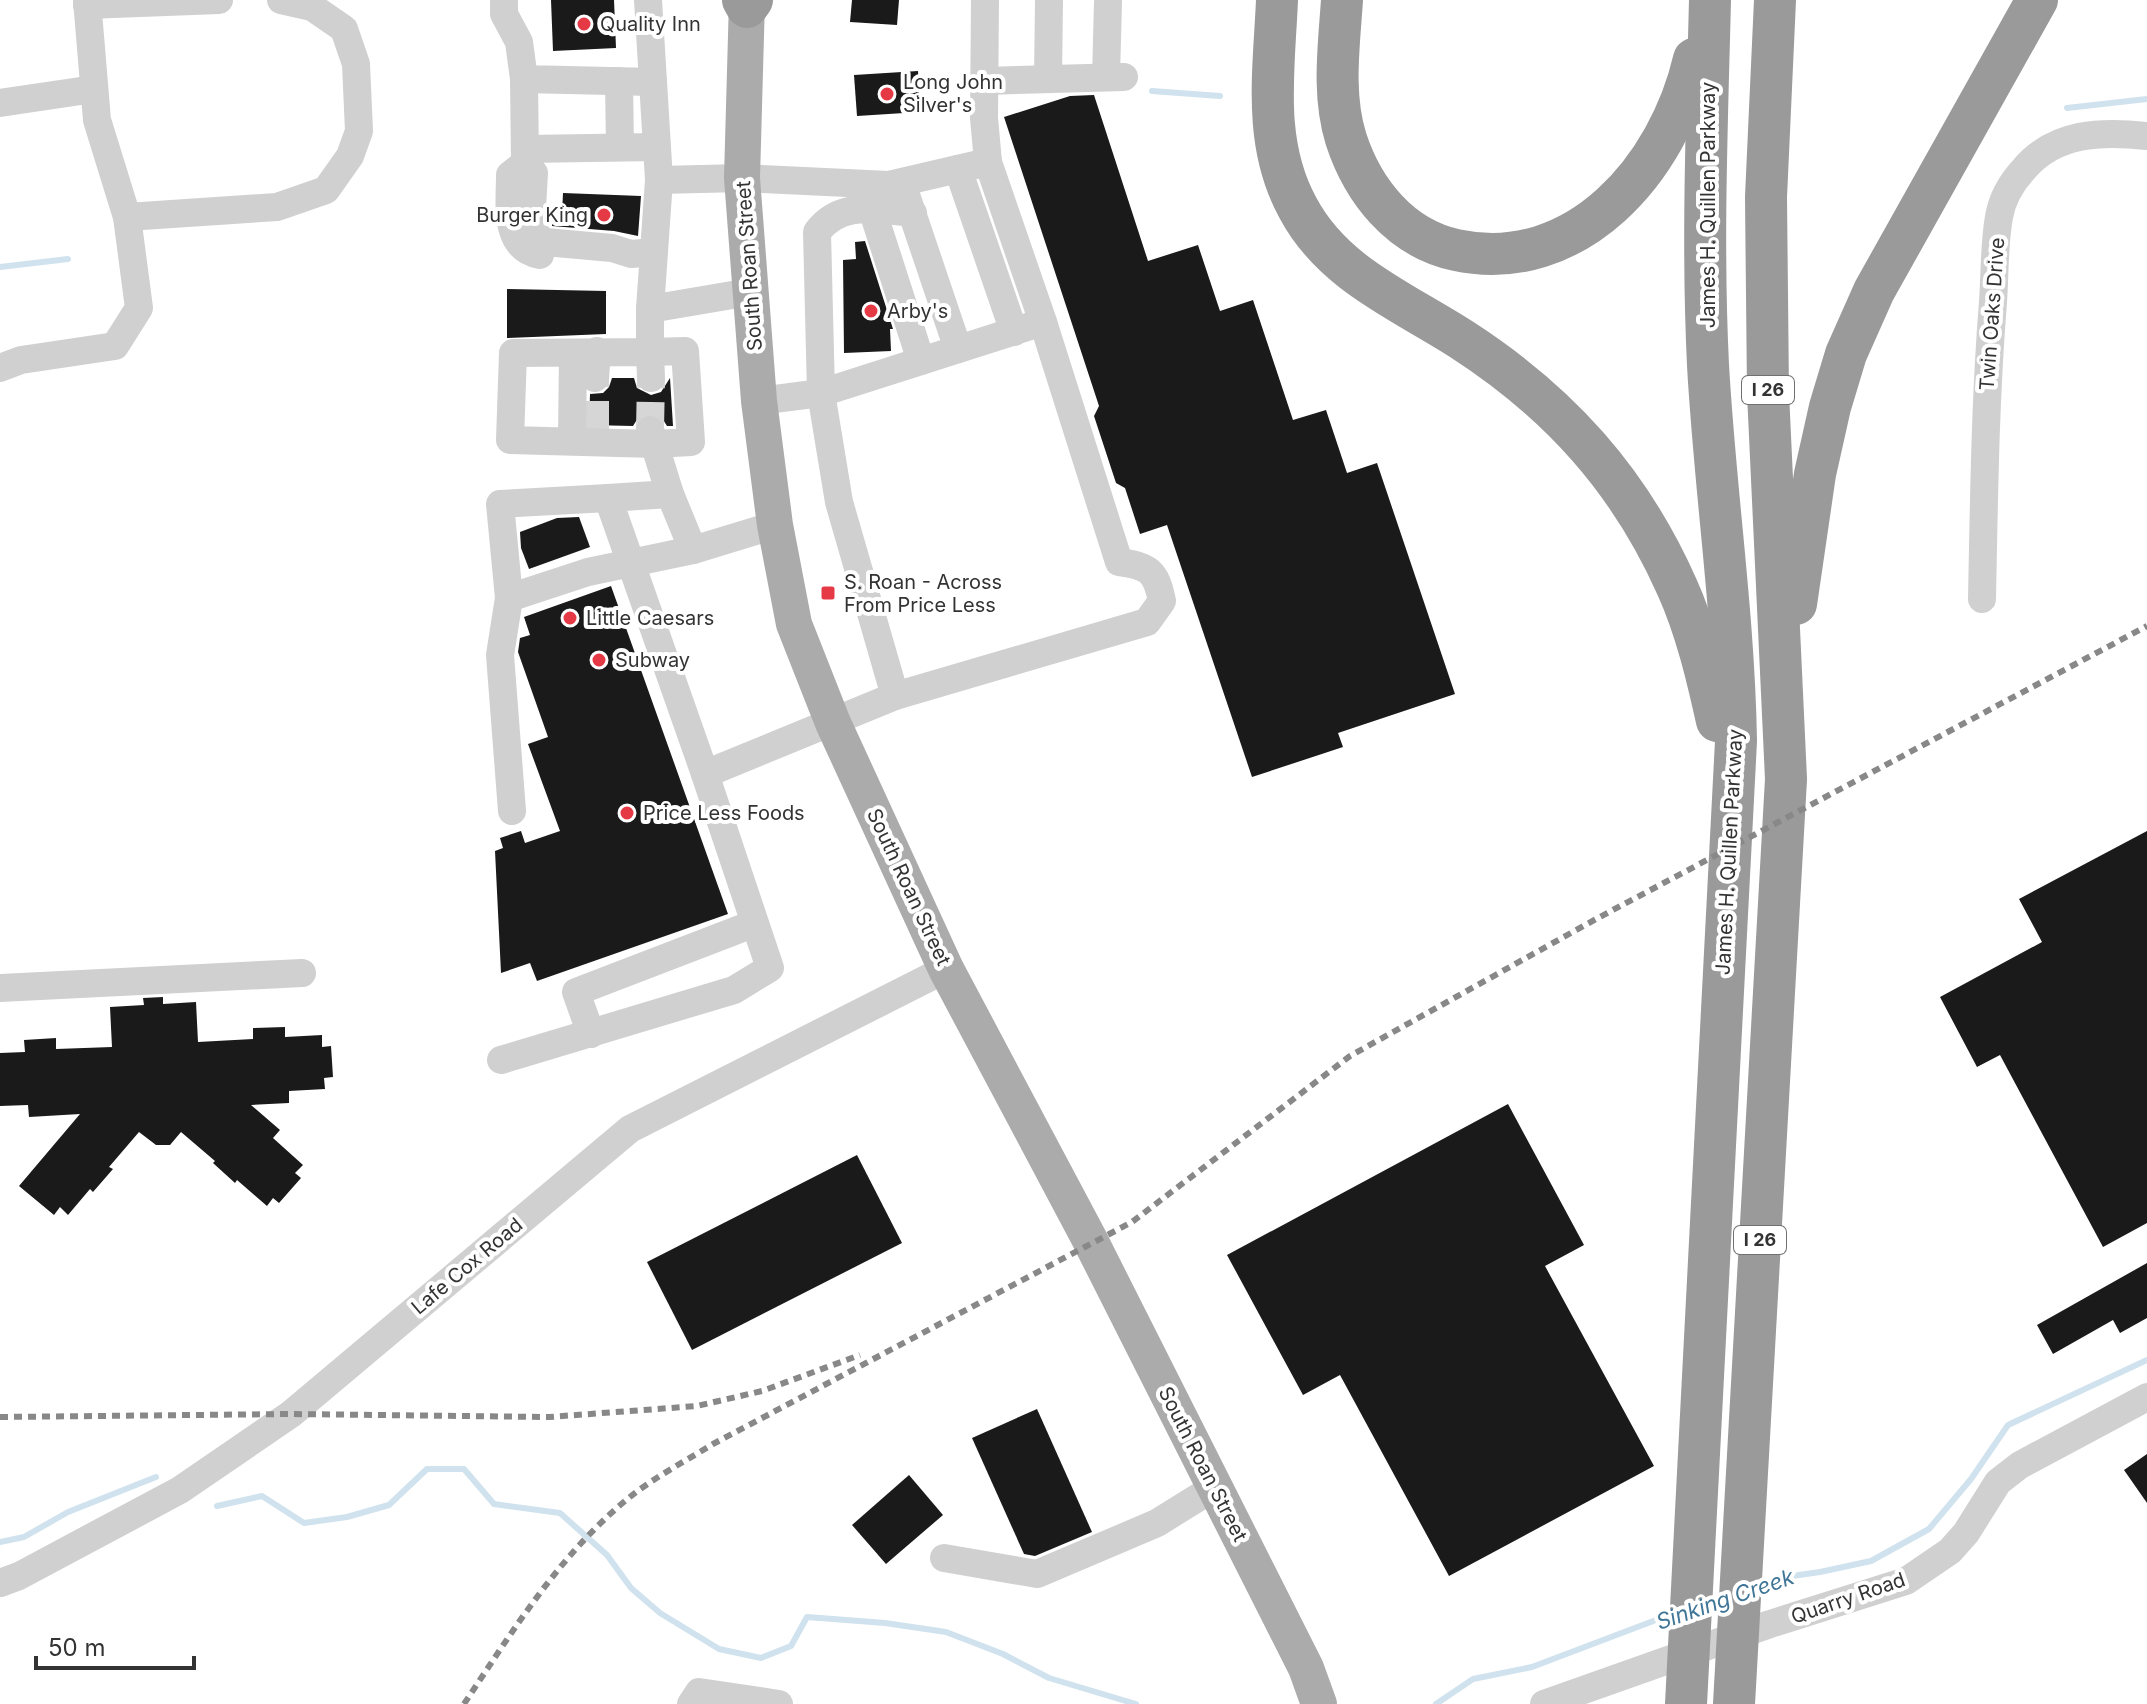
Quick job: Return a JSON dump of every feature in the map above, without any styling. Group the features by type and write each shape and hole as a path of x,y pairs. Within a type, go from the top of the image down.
{"highway":[{"path":"1342,0 1338,56 1339,107 1358,170 1373,194 1391,215 1416,235 1474,254 1509,255 1543,248 1581,228 1616,199 1652,159 1683,103 1709,0"},
{"path":"1338,56 1372,0"},
{"name":"James H. Quillen Parkway","path":"1686,1704 1736,723 1729,595 1708,367 1705,289 1709,0"},
{"name":"I 26","path":"1734,1702 1786,779 1768,393 1766,197 1775,0"},
{"path":"1782,696 1815,474 1846,354 1874,291 2037,0"},
{"path":"1273,10 1273,135 1281,171 1298,209 1337,259 1359,277 1531,389 1599,456 1629,500 1678,589 1711,693 1731,797"}],"main road":[{"name":"South Roan Street","path":"747,2 742,178 750,292 759,401 775,525 794,624 833,723 946,969 1090,1240 1306,1668 1319,1704"}],"street":[{"path":"0,368 21,360 115,346 139,308 127,217 97,120 87,3 219,0"},
{"path":"127,217 277,207 326,190 350,156 359,131 356,64 344,29 312,7 281,0"},
{"path":"504,0 504,14 519,42 524,79 525,156 510,175 511,229 520,246 539,255 615,263 643,253"},
{"path":"648,0 659,180 643,253 650,309 650,365"},
{"path":"705,774 895,696 1147,622 1162,601 1159,584 1151,571 1136,564 1119,562 1043,322 988,162 984,118 985,0"},
{"path":"1048,79 1049,0"},
{"path":"984,81 1115,77 1108,2"},
{"path":"524,79 653,82"},
{"path":"619,81 620,147"},
{"path":"0,103 94,89"},
{"name":"Twin Oaks Drive","path":"1982,599 1987,376 1999,215 2009,189 2024,168 2044,150 2067,139 2098,133 2147,136"},
{"path":"525,156 620,147 657,147"},
{"path":"659,180 742,178 889,185 988,162"},
{"path":"958,169 1014,332"},
{"path":"901,183 958,349"},
{"path":"895,696 839,502 821,393 817,232 828,218 846,211 872,209 913,213"},
{"path":"872,209 921,361"},
{"path":"650,309 750,292"},
{"path":"759,401 821,393 1043,322"},
{"path":"685,351 691,442 653,437 510,440 513,353 650,365 685,351"},
{"path":"587,437 589,361"},
{"path":"653,437 670,494 693,550"},
{"path":"512,811 500,655 509,598 500,504 670,494"},
{"path":"501,1060 734,990 770,968 608,498"},
{"path":"509,598 588,572 693,550 775,525"},
{"path":"591,1034 576,992 753,924"},
{"name":"Lafe Cox Road","path":"0,1583 19,1576 180,1490 291,1414 630,1129 946,969"},
{"path":"0,988 302,973"},
{"name":"Quarry Road","path":"1544,1704 1770,1624 1906,1581 1950,1551 1966,1533 1998,1482 2020,1465 2147,1397"},
{"path":"944,1558 1037,1574 1157,1523 1215,1487"},
{"path":"691,1704 699,1692 779,1704"}],"building":[{"name":"Quality Inn","path":"551,0 614,0 616,48 553,51"},
{"path":"852,0 899,0 897,25 850,22"},
{"path":"918,71 920,112 857,116 854,75"},
{"path":"1094,95 1148,261 1198,245 1220,311 1253,300 1293,420 1326,410 1347,473 1377,463 1455,694 1338,733 1343,747 1252,777 1167,525 1140,534 1125,488 1116,483 1094,416 1099,406 1004,117 1070,96"},
{"path":"563,193 641,196 638,236 552,226 552,214 562,214"},
{"path":"865,241 893,329 890,329 891,351 844,353 843,260 856,259 855,242"},
{"path":"507,289 606,291 606,334 507,338"},
{"path":"612,378 634,378 637,388 651,395 661,392 670,378 673,426 667,426 662,418 653,413 638,418 633,426 589,425 590,394 603,393"},
{"path":"579,517 590,547 529,569 521,548 520,532 557,518"},
{"path":"611,586 728,914 537,981 530,963 501,973 495,851 503,848 500,838 521,831 525,843 560,831 528,744 548,737 518,652 520,638 530,635 524,617"},
{"path":"2147,831 2147,1223 2103,1247 2000,1055 1977,1067 1940,997 2042,942 2019,899"},
{"path":"163,997 163,1004 196,1002 198,1042 253,1039 253,1028 285,1027 285,1037 322,1035 322,1047 331,1046 333,1077 324,1078 325,1089 289,1091 289,1103 251,1105 280,1130 273,1138 303,1165 295,1173 301,1178 279,1203 273,1198 267,1206 237,1180 235,1183 181,1132 170,1145 156,1145 139,1132 109,1167 113,1169 93,1192 90,1189 68,1215 60,1207 54,1215 19,1186 80,1114 29,1117 28,1105 0,1106 0,1053 25,1052 24,1040 56,1038 56,1049 112,1047 110,1007 144,1005 143,998"},
{"path":"1508,1104 1584,1245 1545,1266 1654,1466 1449,1576 1340,1375 1303,1395 1227,1255"},
{"path":"857,1155 902,1243 692,1350 647,1262"},
{"path":"2147,1263 2147,1318 2120,1333 2113,1320 2053,1354 2037,1325"},
{"path":"1037,1409 1092,1532 1035,1556 1024,1554 972,1438"},
{"path":"2147,1454 2147,1503 2124,1470"},
{"path":"909,1475 943,1515 886,1564 852,1525"}],"waterway":[{"path":"1152,91 1220,96"},
{"path":"2067,108 2147,99"},
{"path":"0,267 68,259"},
{"name":"Sinking Creek","path":"1756,1585 1871,1561 1929,1529 1971,1479 2008,1425 2147,1360"},
{"name":"Sinking Creek","path":"217,1506 262,1496 304,1523 347,1517 389,1505 427,1469 464,1469 494,1504 560,1513 607,1555 631,1588 660,1613 719,1649 761,1658 791,1646 807,1617 885,1623 946,1632 1003,1654 1049,1678 1136,1704"},
{"name":"Sinking Creek","path":"0,1542 24,1537 68,1512 156,1477"},
{"name":"Sinking Creek","path":"1436,1704 1473,1679 1532,1667 1677,1612"}],"tunnel":[{"path":"595,378 595,429"},
{"path":"650,430 651,378"}],"railway":[{"path":"464,1704 518,1623 578,1546 625,1501 657,1478 713,1444 1132,1222 1350,1056 1596,919 2147,626"},
{"path":"0,1417 291,1414 549,1417 697,1406 762,1391 860,1355"}],"place":[{"name":"Quality Inn","path":"584,24"},
{"name":"Long John Silver's","path":"887,94"},
{"name":"Burger King","path":"604,215"},
{"name":"Arby's","path":"871,311"},
{"name":"S. Roan - Across From Price Less","path":"828,593"},
{"name":"Little Caesars","path":"570,618"},
{"name":"Subway","path":"599,660"},
{"name":"Price Less Foods","path":"627,813"}]}
